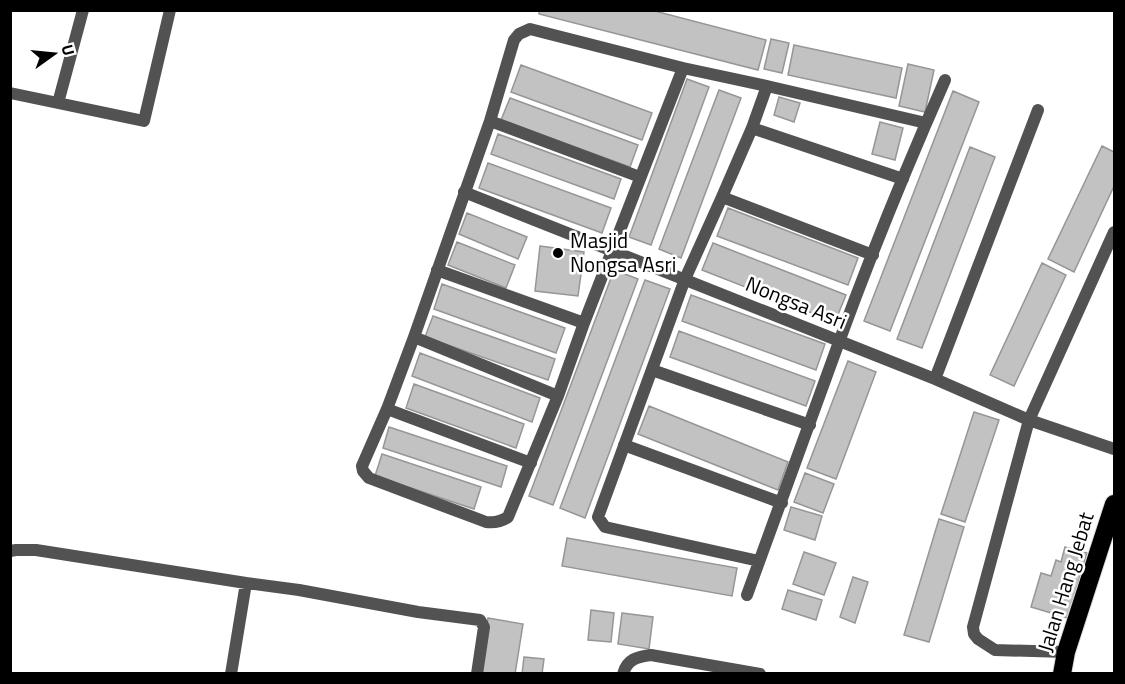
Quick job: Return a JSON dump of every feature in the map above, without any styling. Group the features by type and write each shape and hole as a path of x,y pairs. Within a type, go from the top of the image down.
{"highway":[{"name":"Jalan Hang Jebat","path":"1062,674 1066,652 1114,504"}],"street":[{"path":"58,103 83,10"},
{"path":"10,93 144,121 170,10"},
{"path":"682,68 558,396 508,517 495,523 486,522 369,478 362,466 414,338 490,121 514,40 519,34 530,29 682,68 926,123"},
{"path":"747,595 839,341 945,80"},
{"path":"759,561 605,527 598,517 685,279 723,197 767,86"},
{"path":"935,379 1038,110"},
{"path":"490,121 640,177"},
{"path":"752,128 903,179"},
{"name":"Nongsa Asri","path":"464,192 935,379 1029,420 1114,449"},
{"path":"723,197 873,255"},
{"path":"1066,652 995,650 978,639 973,627 1029,420 1114,232"},
{"path":"437,270 584,323"},
{"path":"414,338 558,396"},
{"path":"652,370 810,425"},
{"path":"387,409 531,463"},
{"path":"624,446 782,502"},
{"path":"10,551 36,550 480,620 484,627 477,674"},
{"path":"231,674 246,583"},
{"path":"623,674 629,661 651,655 756,673"}],"building":[{"path":"539,10 651,10 766,40 758,70 539,14"},
{"path":"771,39 789,43 782,73 764,69"},
{"path":"794,45 902,68 896,98 788,75"},
{"path":"908,64 934,70 925,112 899,106"},
{"path":"521,65 652,113 642,140 511,92"},
{"path":"687,79 709,87 651,245 629,237"},
{"path":"719,90 741,98 681,258 659,249"},
{"path":"953,91 979,102 890,331 864,321"},
{"path":"779,97 800,103 794,122 774,115"},
{"path":"510,98 638,145 630,167 501,120"},
{"path":"880,122 903,128 895,160 872,154"},
{"path":"498,134 621,179 614,199 491,154"},
{"path":"1102,146 1114,152 1114,186 1074,272 1048,259"},
{"path":"970,147 995,157 922,348 897,339"},
{"path":"488,163 611,208 602,233 479,188"},
{"path":"728,208 858,258 848,285 717,236"},
{"path":"467,213 527,237 518,259 459,234"},
{"path":"457,242 515,265 506,288 448,265"},
{"path":"713,243 846,295 835,322 702,270"},
{"path":"540,246 584,252 578,296 535,291"},
{"path":"1042,263 1066,275 1014,386 990,375"},
{"path":"614,270 638,279 553,505 529,496"},
{"path":"645,280 670,289 585,518 560,508"},
{"path":"442,284 565,328 556,353 434,309"},
{"path":"691,295 825,344 816,370 682,321"},
{"path":"433,316 555,359 548,380 425,337"},
{"path":"679,331 815,381 806,406 670,357"},
{"path":"420,353 540,398 532,422 412,376"},
{"path":"848,361 876,372 836,479 807,468"},
{"path":"414,384 524,424 516,448 406,408"},
{"path":"649,406 788,462 778,490 638,434"},
{"path":"974,412 999,420 965,522 941,514"},
{"path":"389,427 507,466 501,487 383,448"},
{"path":"382,454 481,487 474,509 375,476"},
{"path":"805,473 834,484 823,513 794,502"},
{"path":"791,507 822,516 815,540 784,530"},
{"path":"939,519 964,527 929,642 904,635"},
{"path":"567,538 737,568 732,596 562,566"},
{"path":"1065,547 1087,553 1068,618 1031,607 1041,573 1051,576 1056,560 1061,562"},
{"path":"804,552 836,563 824,595 793,584"},
{"path":"853,577 868,582 855,623 840,617"},
{"path":"788,590 822,600 816,620 782,609"},
{"path":"591,610 614,613 611,642 588,640"},
{"path":"622,613 653,617 649,649 618,644"},
{"path":"488,618 523,624 515,674 479,674"},
{"path":"524,657 544,659 542,674 522,674"}],"place":[{"name":"Masjid Nongsa Asri","path":"558,253"}]}
